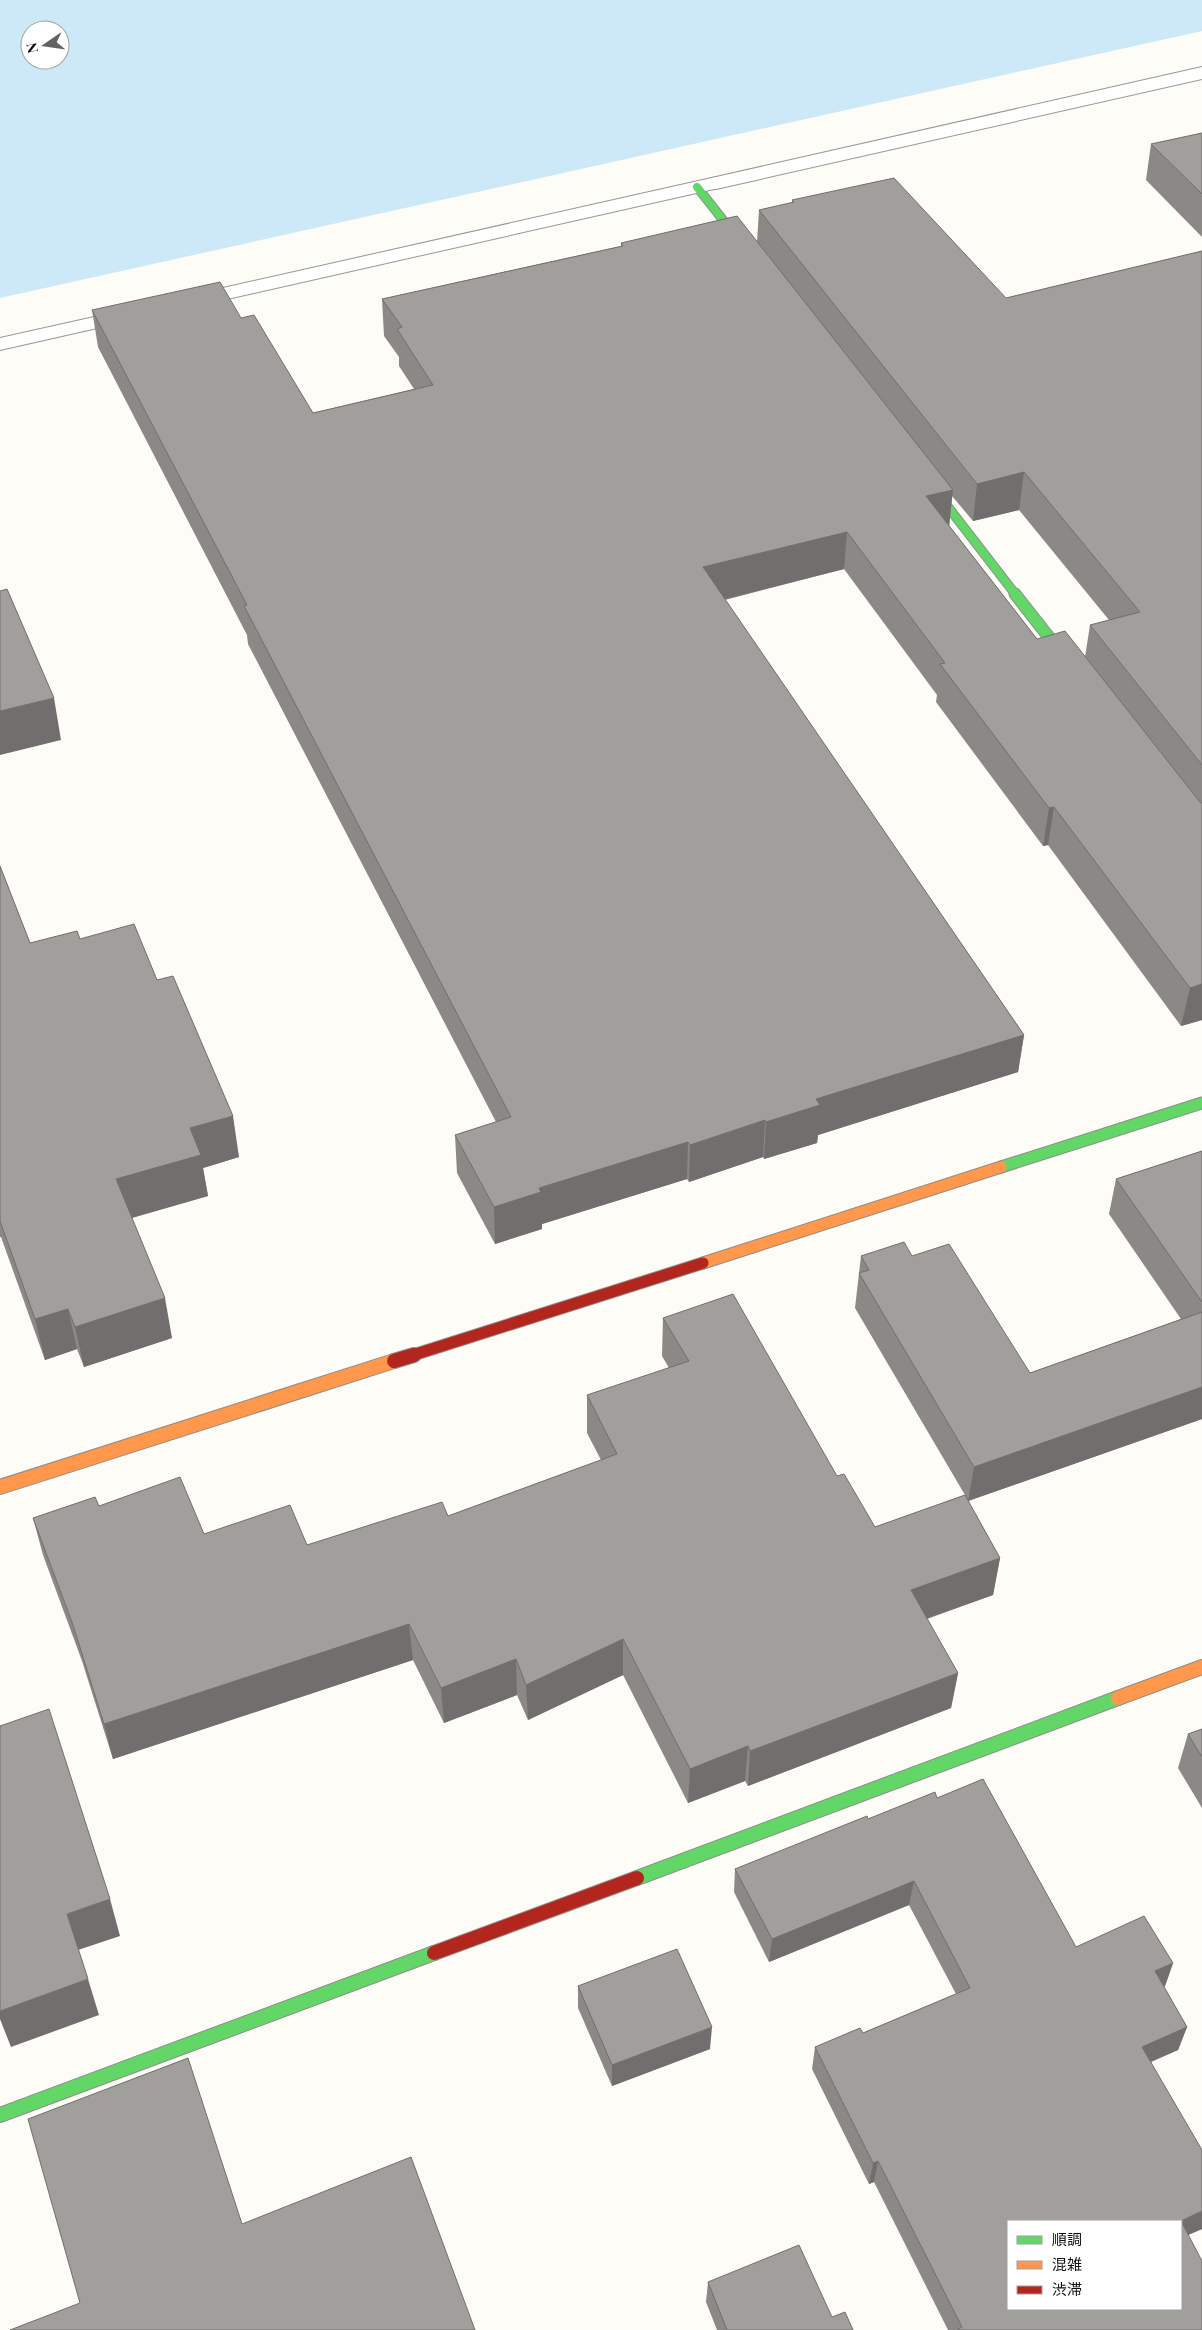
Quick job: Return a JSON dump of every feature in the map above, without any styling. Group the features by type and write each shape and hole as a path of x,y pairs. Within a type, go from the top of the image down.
{"street":[{"path":"174,305 1202,73"},
{"path":"707,185 753,258"},
{"path":"0,344 145,311"},
{"path":"919,470 1079,675"},
{"path":"0,1487 1202,1103"},
{"path":"0,2116 1202,1667"}],"water":[{"path":"0,0 1202,0 1202,31 0,298"}],"building":[{"path":"1202,133 1202,194 1151,144"},
{"path":"894,178 1006,298 1202,251 1202,765 1090,625 1140,612 1024,472 977,484 759,210 794,202 792,200"},
{"path":"737,216 953,490 926,496 1037,639 1065,631 1202,803 1202,984 1190,988 1054,807 1049,808 940,664 945,663 847,532 703,567 1024,1035 816,1099 820,1105 766,1122 765,1120 690,1145 688,1142 539,1188 541,1192 494,1207 455,1135 511,1117 244,606 247,605 92,310 220,282 241,318 254,315 313,413 433,385 397,329 402,327 382,299 623,246 621,243"},
{"path":"7,589 54,698 0,711 0,591"},
{"path":"0,866 30,943 77,931 80,939 134,924 157,980 173,976 233,1116 190,1128 201,1155 116,1179 165,1298 75,1327 68,1309 35,1319 0,1221"},
{"path":"1202,1151 1202,1302 1116,1179"},
{"path":"904,1242 912,1256 949,1244 1030,1373 1202,1312 1202,1387 974,1467 859,1273 869,1270 861,1256"},
{"path":"733,1294 837,1476 844,1474 875,1527 965,1495 1000,1558 911,1590 958,1673 750,1751 748,1746 690,1769 623,1639 526,1685 516,1659 441,1688 409,1624 104,1724 73,1625 33,1518 95,1497 99,1506 180,1477 204,1534 290,1505 307,1545 442,1502 448,1516 617,1454 587,1395 689,1361 663,1318"},
{"path":"49,1709 110,1899 67,1914 88,1979 0,2011 0,1726"},
{"path":"1202,1729 1202,1757 1188,1734"},
{"path":"983,1779 1076,1947 1144,1916 1173,1963 1155,1971 1187,2027 1142,2047 1202,2150 1202,2211 1182,2221 1007,2220 1007,2310 1182,2310 1182,2223 1202,2261 1202,2330 957,2330 962,2327 878,2161 873,2163 815,2047 860,2028 863,2033 970,1988 914,1881 772,1939 735,1869 867,1816 868,1819 935,1792 937,1798"},
{"path":"677,1949 712,2027 612,2065 578,1986"},
{"path":"188,2058 242,2224 411,2157 475,2330 10,2330 80,2303 28,2119"},
{"path":"799,2245 832,2317 845,2312 853,2330 727,2330 708,2282"}],"traffic: fast":[{"path":"697,187 746,249"},
{"path":"928,481 1070,664"},
{"path":"1001,1167 1202,1103"},
{"path":"637,1878 1118,1698"},
{"path":"0,2115 434,1953"}],"traffic: slow":[{"path":"703,1263 1001,1167"},
{"path":"0,1487 394,1361"},
{"path":"1118,1698 1202,1667"}],"traffic: jam":[{"path":"394,1361 703,1263"},
{"path":"434,1953 637,1878"}]}
